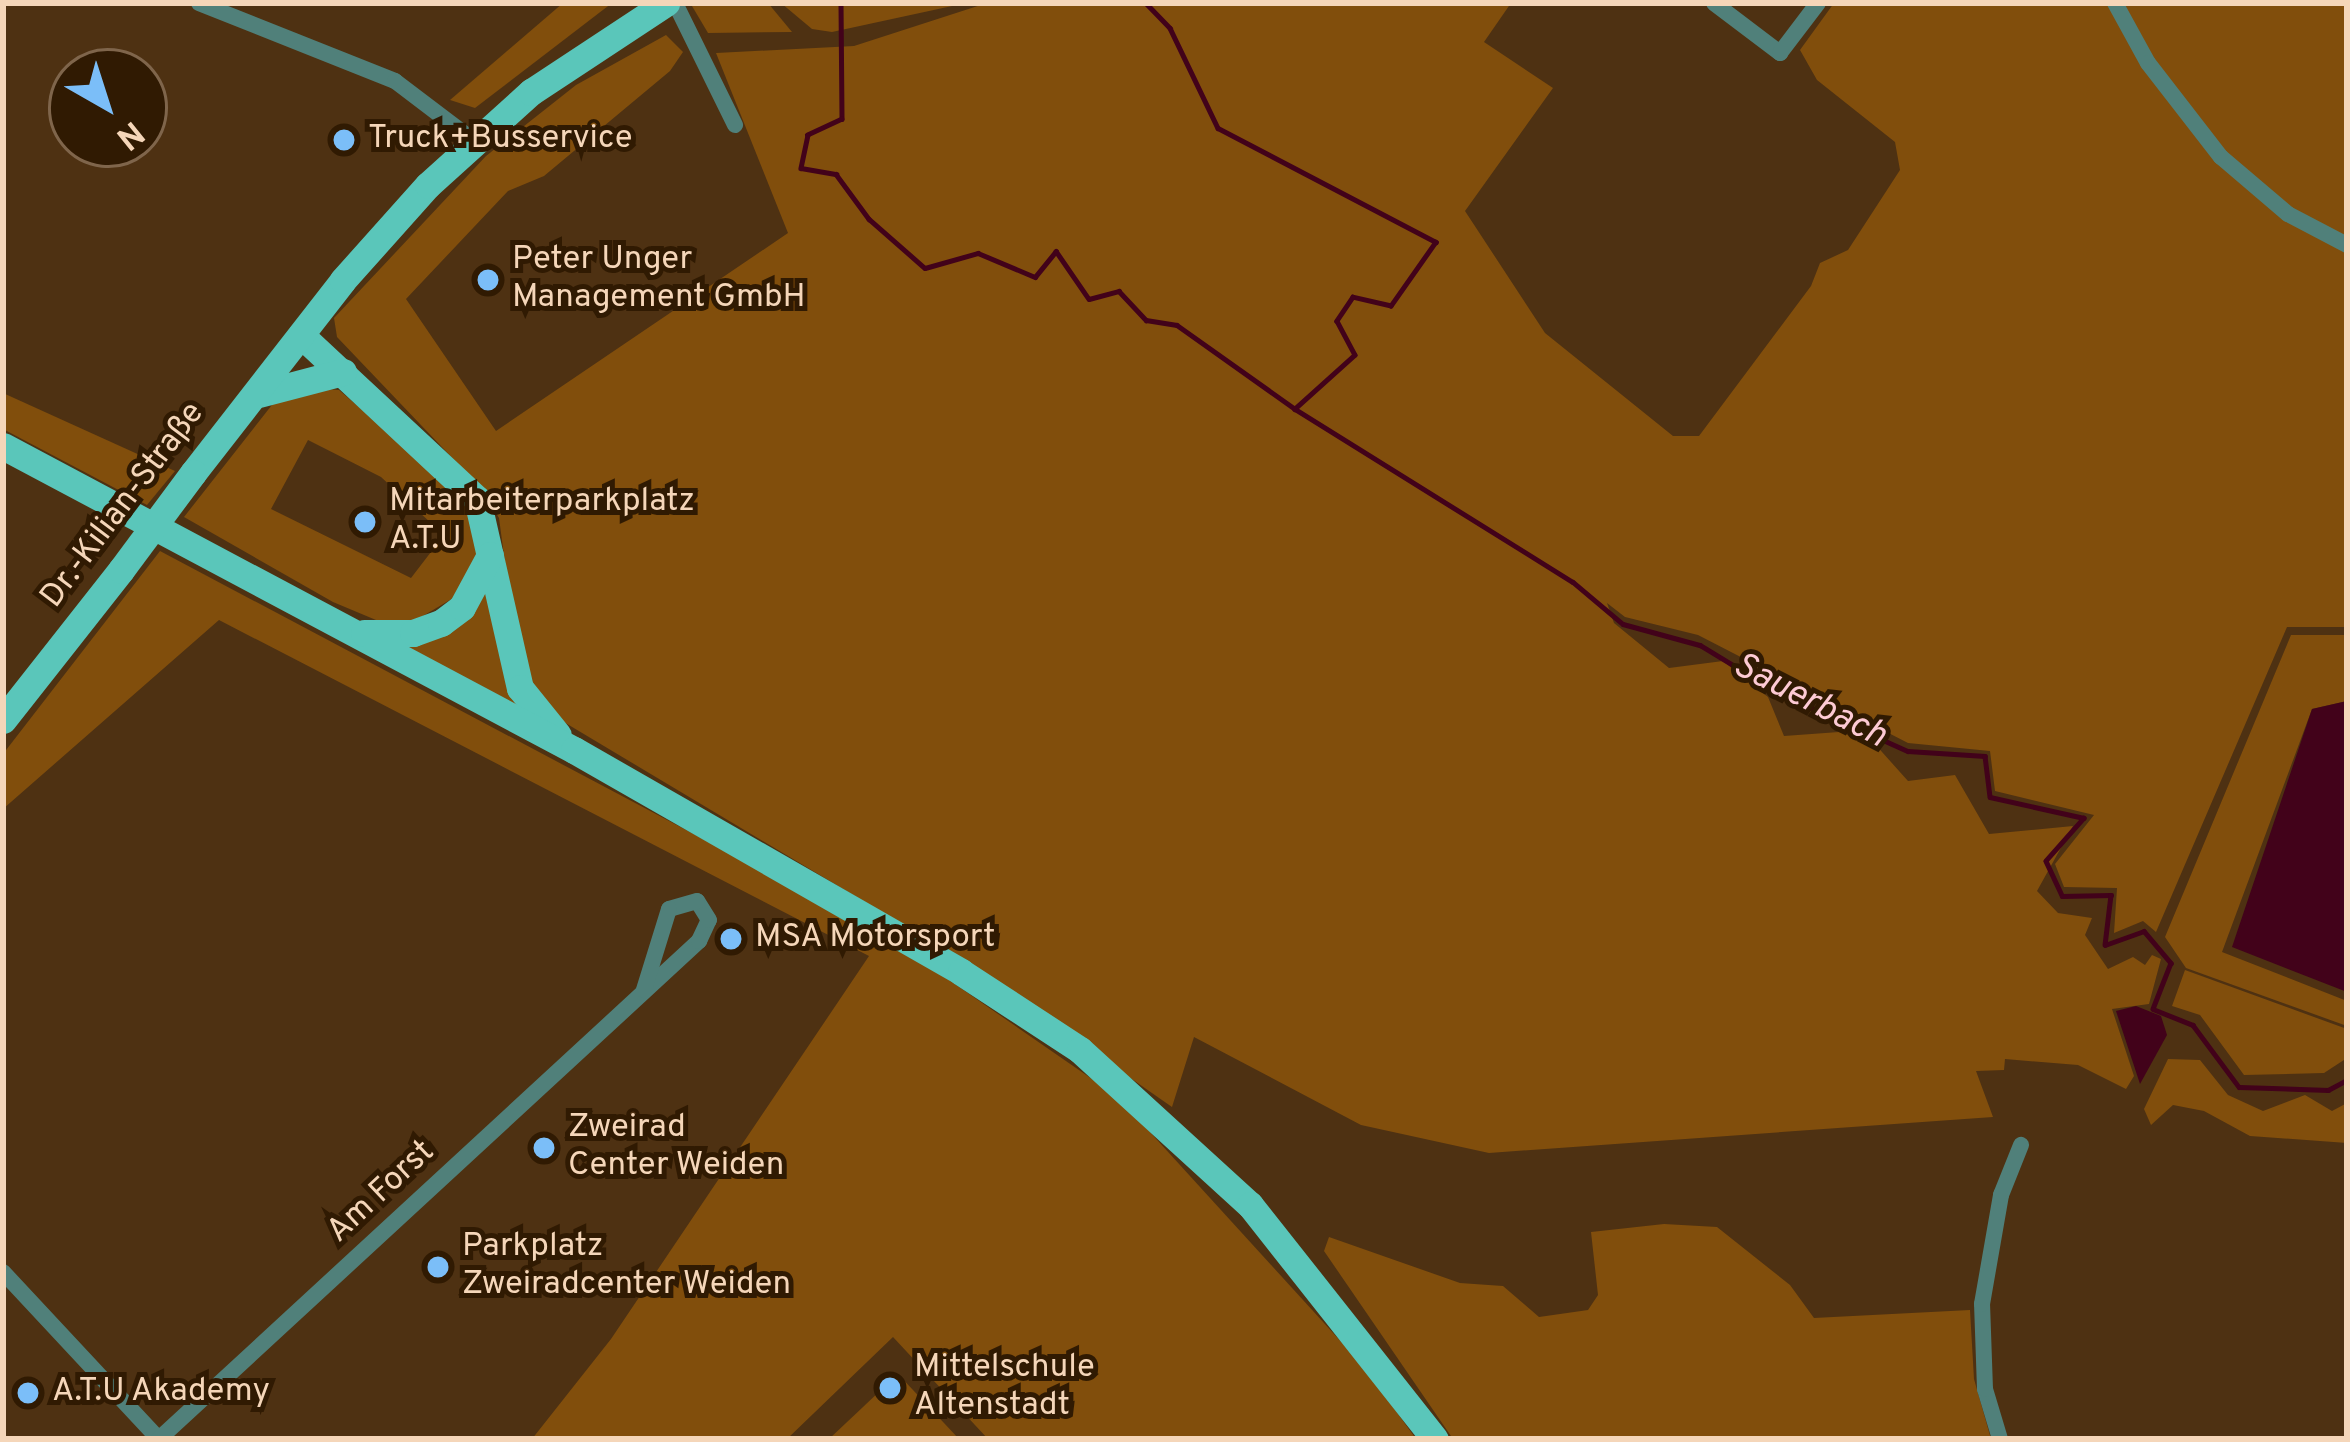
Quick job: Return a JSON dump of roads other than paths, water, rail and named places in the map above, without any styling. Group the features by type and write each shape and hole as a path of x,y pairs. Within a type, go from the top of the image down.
{"main road":[{"name":"Dr.-Kilian-Straße","path":"3,720 399,214 475,141 568,64 671,3"},
{"path":"301,335 464,481 491,550 520,688 574,751"},
{"path":"250,399 300,377 343,372"},
{"path":"3,446 574,751 961,972 1080,1050 1250,1204 1436,1439"},
{"path":"355,632 413,633 441,623 481,581 491,550"},
{"path":"3,696 38,676"}],"street":[{"path":"199,3 395,81 475,141"},
{"path":"671,3 735,125"},
{"path":"1714,3 1780,52 1817,3"},
{"path":"2116,3 2148,63 2221,157 2275,205 2347,245"},
{"name":"Am Forst","path":"3,1272 159,1439 644,990 706,932 706,908 697,902 669,909 644,990"},
{"path":"2000,1439 1985,1389 1982,1304 2000,1195 2021,1144"}],"waterway":[{"name":"Sauerbach","path":"841,3 842,119 808,135 801,168 836,174 869,219 925,268 978,253 1035,277 1056,251 1089,299 1119,291 1146,320 1177,325 1295,409 1573,582 1623,624 1700,645 1781,694 1908,751 1985,756 1990,797 2084,818 2046,861 2062,896 2111,895 2105,945 2144,931 2171,963 2153,1009 2193,1025 2239,1087 2328,1090 2347,1080"},
{"name":"Sauerbach","path":"1146,3 1170,28 1218,128 1436,242 1391,306 1353,297 1337,321 1355,355 1295,409"}],"place":[{"name":"Truck+Busservice","path":"344,140"},
{"name":"Peter Unger Management GmbH","path":"488,280"},
{"name":"Mitarbeiterparkplatz A.T.U","path":"365,522"},
{"name":"MSA Motorsport","path":"731,939"},
{"name":"Zweirad Center Weiden","path":"544,1148"},
{"name":"Parkplatz Zweiradcenter Weiden","path":"438,1267"},
{"name":"Mittelschule Altenstadt","path":"890,1388"},
{"name":"A.T.U Akademy","path":"28,1393"}]}
